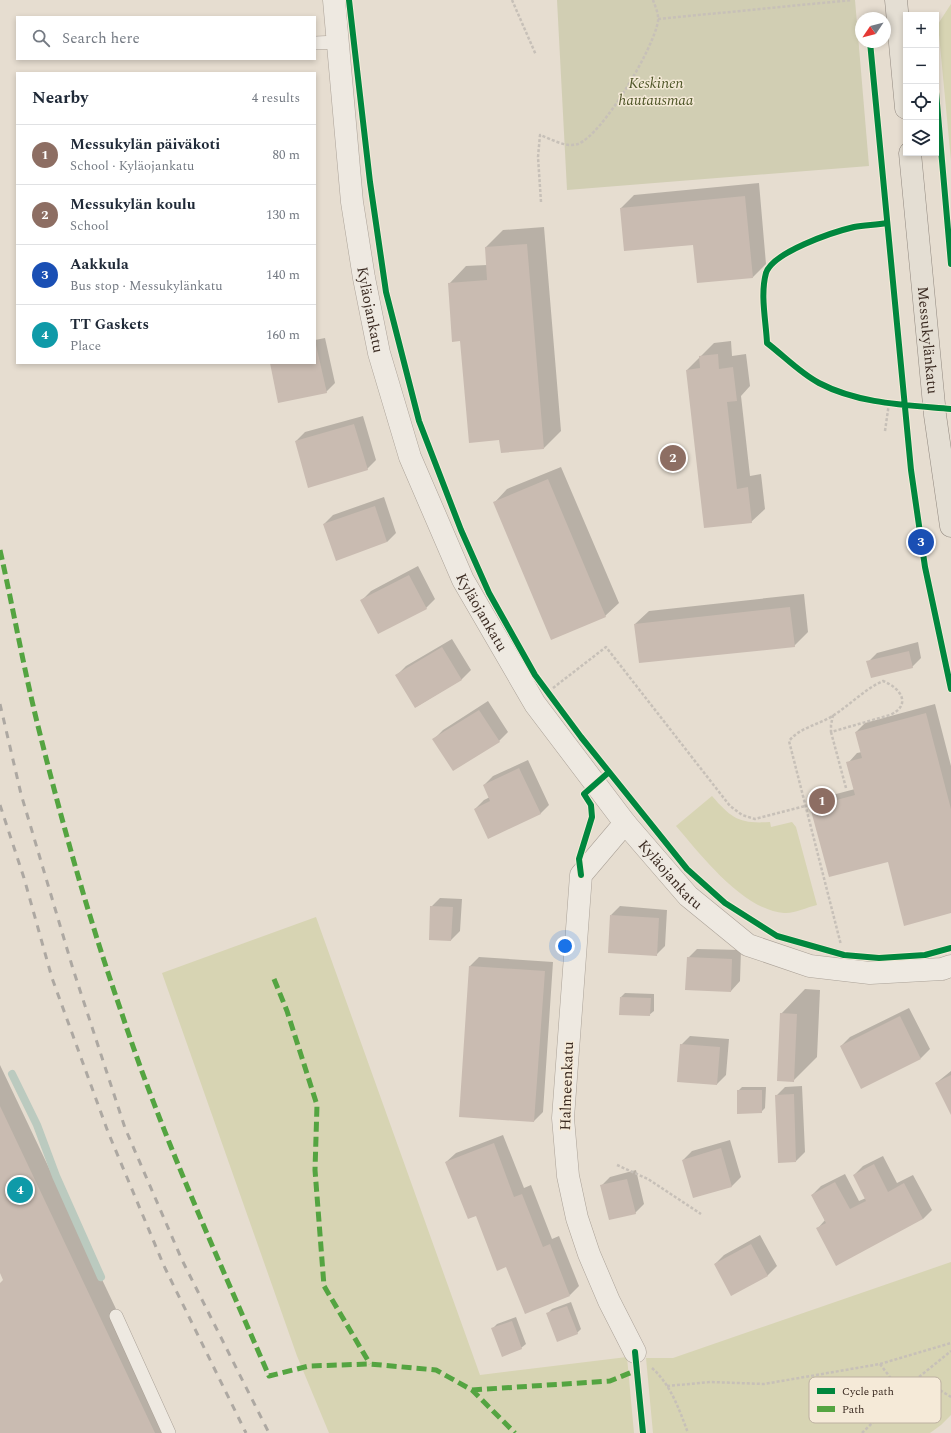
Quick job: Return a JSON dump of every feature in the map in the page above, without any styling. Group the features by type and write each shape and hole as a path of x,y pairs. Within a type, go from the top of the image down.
{"main road":[{"path":"896,0 904,84"},
{"name":"Messukylänkatu","path":"910,156 935,415 951,526"}],"street":[{"name":"Kyläojankatu","path":"334,0 339,42 351,191 364,278 379,353 410,457 463,580 535,704 625,823 688,896 748,945 810,966 870,973 942,969 951,966"},
{"name":"Halmeenkatu","path":"625,823 581,875 563,1118 568,1176 577,1218 589,1254 603,1288 635,1352"}],"lane":[{"path":"316,43 339,42"},
{"path":"116,1316 169,1433"}],"path":[{"path":"512,0 536,55"},
{"path":"541,202 538,157 540,134 565,145 578,144 596,130 608,116 646,55 655,35 658,19 653,0"},
{"path":"658,19 852,0"},
{"path":"881,402 896,404"},
{"path":"885,431 888,403"},
{"path":"548,692 606,647 730,806 742,815 755,819 805,806"},
{"path":"831,732 897,712 902,705 901,694 894,685 883,681 873,685 833,715 795,734 789,742 842,948"},
{"path":"833,715 831,732 846,788"},
{"path":"617,1165 648,1179 701,1214"},
{"path":"667,1386 681,1383 711,1382 764,1384 880,1364 951,1343"},
{"path":"919,1377 951,1351"},
{"path":"635,1352 658,1373 667,1386 678,1406 688,1433"},
{"path":"880,1364 890,1377"},
{"path":"941,1391 951,1398"},
{"path":"862,1433 872,1423"}],"shaded area":[{"path":"951,4 951,161 939,35 939,22"},
{"path":"712,796 731,815 744,821 770,822 771,827 792,822 796,827 817,905 788,913 769,910 738,892 710,865 676,826"},
{"path":"316,917 480,1375 627,1357 634,1433 329,1433 297,1356 162,973"},
{"path":"951,1262 951,1415 930,1433 653,1433 646,1358 673,1358"}],"green space":[{"name":"Keskinen hautausmaa","path":"557,0 855,0 855,48 859,48 869,166 567,190"}],"building":[{"path":"745,196 753,278 697,283 693,245 624,251 620,208"},
{"path":"527,244 544,449 501,453 499,440 469,443 460,341 452,342 448,283 487,280 485,247"},
{"path":"316,345 327,393 278,403 270,364 316,364"},
{"path":"718,354 719,369 733,367 737,401 727,402 737,489 748,487 752,523 704,528 686,370 700,368 699,356"},
{"path":"354,424 368,470 308,488 295,441"},
{"path":"548,479 606,617 551,640 493,502"},
{"path":"375,506 387,542 336,561 323,524"},
{"path":"409,575 427,609 378,634 360,600"},
{"path":"790,607 795,647 639,663 634,624"},
{"path":"442,647 462,680 415,708 395,675"},
{"path":"909,651 913,668 871,678 866,661"},
{"path":"479,710 500,742 453,771 432,739"},
{"path":"926,713 951,809 951,913 904,926 888,862 829,877 810,807 855,795 846,762 862,758 855,732"},
{"path":"519,768 541,814 488,839 474,809 490,801 483,785"},
{"path":"430,906 453,907 451,941 429,940"},
{"path":"610,915 659,918 657,956 608,953"},
{"path":"687,957 732,959 731,992 685,990"},
{"path":"469,966 545,971 534,1122 459,1117"},
{"path":"620,997 651,998 650,1016 619,1015"},
{"path":"780,1013 797,1014 794,1082 777,1081"},
{"path":"900,1016 921,1059 861,1089 840,1046"},
{"path":"680,1044 720,1047 717,1085 677,1082"},
{"path":"951,1075 951,1115 935,1083"},
{"path":"737,1090 762,1090 762,1113 737,1114"},
{"path":"794,1094 796,1162 778,1163 775,1095"},
{"path":"0,1106 155,1433 0,1433 0,1283 3,1280 0,1273"},
{"path":"494,1143 514,1197 522,1194 543,1247 550,1244 570,1296 525,1314 506,1267 497,1271 476,1216 468,1219 445,1162"},
{"path":"721,1148 732,1187 693,1198 682,1160"},
{"path":"874,1164 888,1192 904,1183 923,1219 836,1266 816,1228 826,1223 811,1195 835,1182 850,1209 866,1201 853,1175"},
{"path":"627,1179 636,1214 609,1220 600,1185"},
{"path":"751,1244 768,1276 731,1296 714,1264"},
{"path":"567,1306 578,1334 557,1342 546,1313"},
{"path":"512,1321 522,1349 502,1357 491,1328"}],"waterway":[{"path":"12,1074 37,1125 56,1176 101,1277"}],"railway":[{"path":"0,704 21,794 73,969 125,1128 182,1260 269,1433"},
{"path":"0,805 24,878 52,978 108,1132 164,1266 246,1433"}],"marked path":[{"path":"0,550 35,715 68,841 99,944 137,1058 172,1150 269,1376 309,1366 370,1364 436,1370 472,1390 515,1433"},
{"path":"274,979 287,1011 317,1105 315,1170 324,1286 370,1364"},
{"path":"472,1390 610,1381 637,1370"}],"cycle path":[{"path":"349,0 370,182 386,292 419,421 461,530 489,593 535,675 581,737 687,869 725,903 777,936 844,955 879,958 925,955 951,948"},
{"path":"871,48 911,470 925,567 951,689"},
{"path":"938,120 951,264"},
{"path":"887,223 854,227 832,233 791,251 771,265 766,273 763,290 767,343 805,374 834,390 866,399 900,405 951,409"},
{"path":"581,875 579,859 592,817 591,805 584,794 609,772"},
{"path":"635,1352 643,1433"}],"place":[{"name":"Messukylän koulu","path":"673,458"},
{"name":"Aakkula","path":"921,542"},
{"name":"Messukylän päiväkoti","path":"822,801"},
{"name":"TT Gaskets","path":"20,1190"}]}
